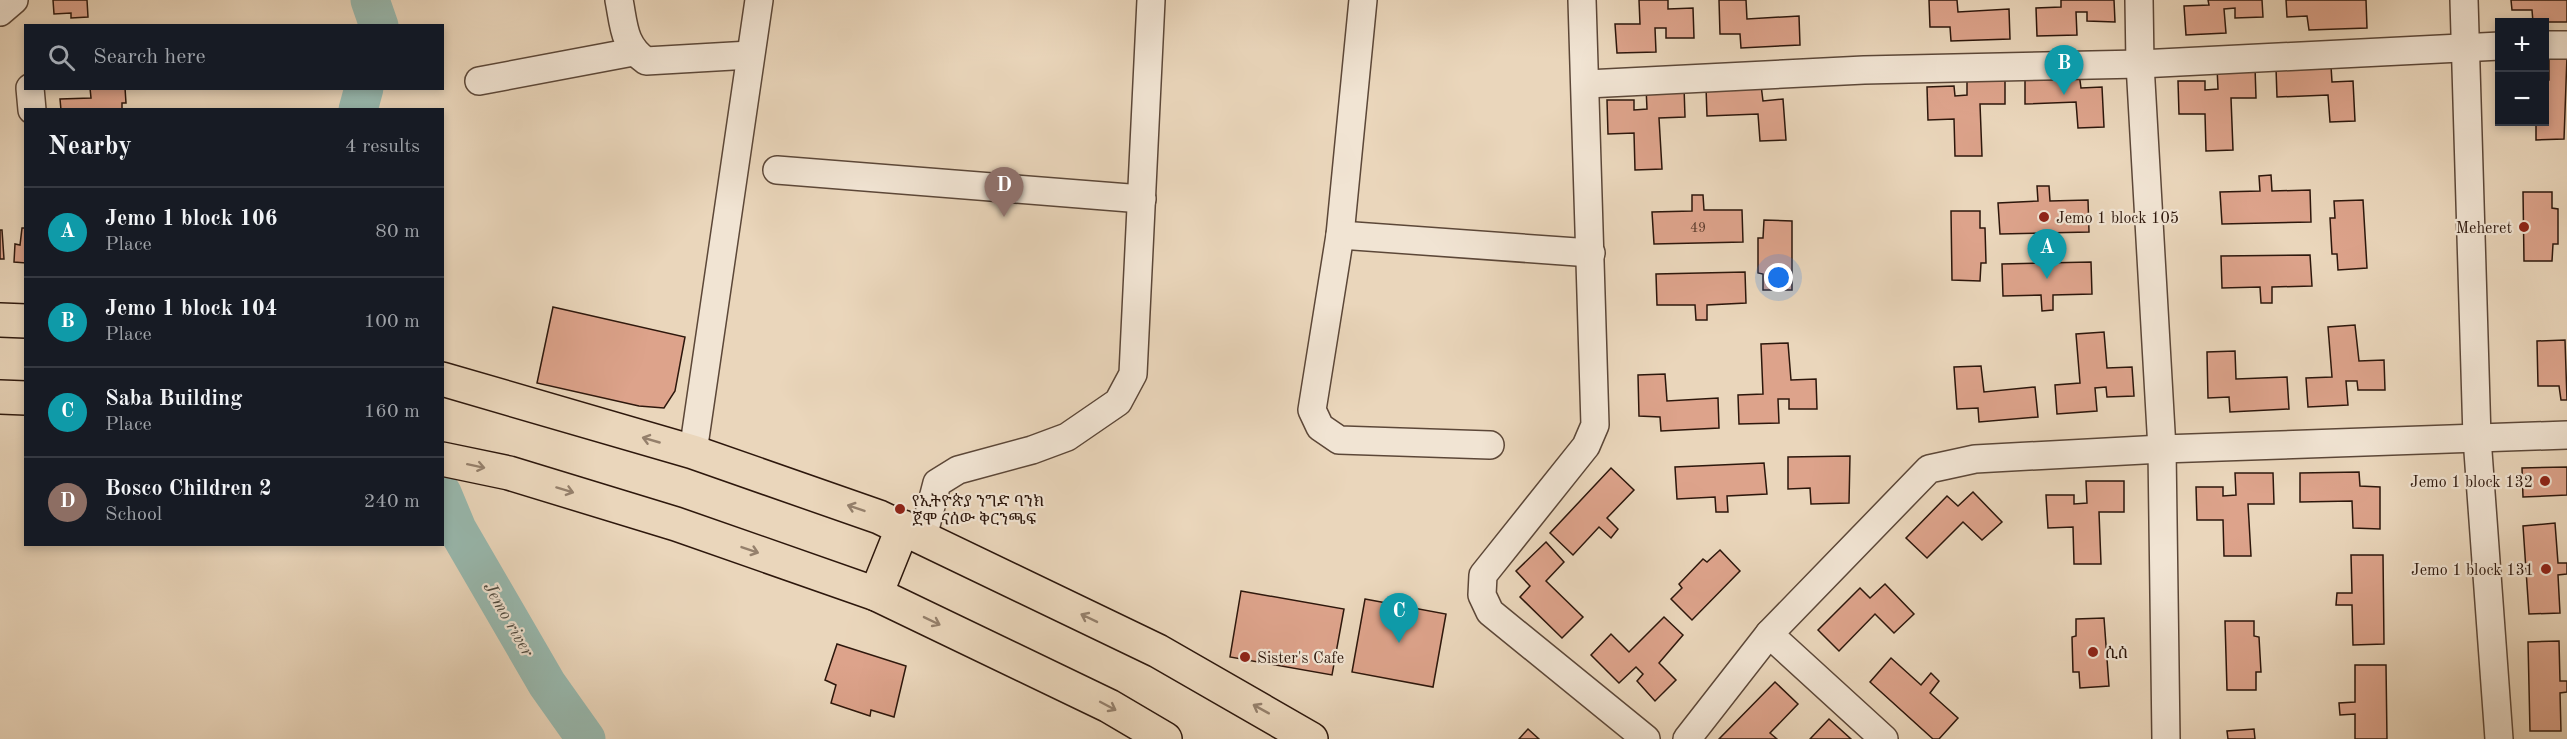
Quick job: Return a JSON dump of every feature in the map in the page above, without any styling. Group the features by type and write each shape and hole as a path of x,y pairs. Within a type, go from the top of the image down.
{"main road":[{"path":"0,320 24,321"},
{"path":"444,380 693,452 913,532 1158,651 1311,739"},
{"path":"0,396 24,398"},
{"path":"444,459 509,472 676,524 876,594 1109,706 1165,739"},
{"path":"876,594 913,532"}],"street":[{"path":"0,12 14,0"},
{"path":"619,0 627,38 633,52 646,61 750,55"},
{"path":"693,452 759,0"},
{"path":"913,532 937,483 958,470 1032,450 1067,437 1118,402 1133,374 1151,0"},
{"path":"1363,0 1340,235 1312,410 1320,427 1339,440 1490,445"},
{"path":"1582,0 1587,84 1596,425 1586,446 1483,575 1482,595 1490,612 1646,739"},
{"path":"2139,0 2140,64 2162,449 2166,739"},
{"path":"2464,0 2477,438 2499,739"},
{"path":"2549,45 2567,45"},
{"path":"1587,84 1864,70 2140,64 2495,46"},
{"path":"479,81 633,52"},
{"path":"30,90 32,108"},
{"path":"777,170 1142,199"},
{"path":"1340,235 1591,253"},
{"path":"1687,739 1769,634 1929,468 1975,459 2162,449 2567,435"},
{"path":"1769,634 1884,739"}],"building":[{"path":"53,0 87,0 88,17 71,18 71,13 54,14"},
{"path":"1639,0 1668,0 1668,9 1693,8 1694,38 1666,38 1666,28 1655,28 1656,52 1617,53 1615,24 1640,24"},
{"path":"1719,0 1746,0 1747,19 1799,16 1800,45 1741,48 1740,34 1720,34"},
{"path":"1929,0 1957,0 1958,12 2009,9 2010,39 1951,41 1950,27 1930,27"},
{"path":"2061,0 2114,0 2115,22 2087,21 2087,12 2076,12 2077,35 2037,36 2036,8 2061,7"},
{"path":"2208,0 2262,0 2263,17 2235,18 2235,8 2224,9 2226,33 2186,35 2184,6 2209,5"},
{"path":"2286,0 2366,0 2367,28 2309,30 2307,16 2287,17"},
{"path":"2511,0 2567,0 2567,22 2549,22 2549,18 2533,18 2532,10 2512,10"},
{"path":"2567,56 2564,139 2536,140 2536,126 2549,126 2549,57"},
{"path":"2331,66 2332,82 2353,81 2355,121 2330,122 2328,95 2277,97 2276,68"},
{"path":"2217,67 2255,67 2256,98 2231,98 2233,150 2206,151 2205,114 2179,114 2178,81 2205,81 2205,90 2218,89"},
{"path":"1967,73 2005,73 2005,104 1980,104 1982,156 1955,156 1954,119 1928,120 1927,87 1954,86 1955,96 1967,95"},
{"path":"2079,73 2081,88 2102,87 2104,127 2078,128 2076,102 2025,104 2025,74"},
{"path":"1761,85 1763,101 1783,99 1786,140 1760,141 1758,114 1707,116 1706,87"},
{"path":"1646,87 1684,87 1685,117 1659,118 1662,169 1635,170 1634,133 1608,134 1607,100 1634,100 1634,110 1647,109"},
{"path":"90,90 125,90 126,103 122,103 122,108 61,108 60,99 91,98"},
{"path":"2271,175 2272,191 2310,190 2311,222 2222,224 2220,192 2260,191 2259,176"},
{"name":"Jemo 1 block 105","path":"2037,186 2049,186 2050,201 2088,200 2089,232 2000,234 1998,203 2038,201"},
{"path":"2523,192 2552,192 2552,208 2558,209 2558,244 2553,244 2552,261 2524,261"},
{"path":"1692,195 1703,195 1704,210 1742,210 1743,242 1654,244 1652,212 1692,211"},
{"path":"2363,200 2367,268 2338,270 2337,254 2332,254 2330,218 2335,218 2334,201"},
{"path":"1951,211 1980,211 1980,228 1985,228 1986,263 1981,263 1980,281 1952,280"},
{"path":"1764,220 1792,221 1792,290 1763,290 1763,274 1758,273 1758,238 1763,238"},
{"path":"22,228 24,228 24,263 14,262 15,244 20,245"},
{"path":"0,230 2,230 4,259 0,259"},
{"path":"2310,255 2312,286 2272,287 2272,303 2261,303 2260,287 2222,288 2221,256"},
{"path":"2091,262 2092,294 2053,295 2053,310 2042,311 2041,295 2003,296 2002,264"},
{"path":"1745,272 1746,303 1707,305 1707,320 1696,320 1695,305 1657,305 1656,274"},
{"path":"553,307 685,337 675,391 664,408 639,406 537,383"},
{"path":"2355,325 2359,361 2384,360 2385,390 2358,390 2357,381 2346,381 2348,405 2308,407 2306,378 2332,377 2328,327"},
{"path":"2104,332 2107,368 2132,367 2134,396 2107,397 2106,387 2095,388 2097,411 2057,414 2055,385 2080,383 2076,334"},
{"path":"2565,340 2567,400 2561,400 2559,386 2538,386 2537,341"},
{"path":"1788,343 1791,380 1816,379 1817,409 1789,409 1789,399 1778,399 1779,423 1739,424 1738,395 1763,394 1761,344"},
{"path":"2235,351 2236,379 2287,377 2289,409 2230,412 2229,397 2208,398 2207,352"},
{"path":"1981,366 1984,392 2035,387 2038,417 1979,422 1978,408 1957,409 1954,367"},
{"path":"1665,374 1667,401 1718,398 1719,428 1661,431 1660,417 1639,416 1638,375"},
{"path":"1850,456 1849,503 1811,504 1810,488 1788,489 1788,457"},
{"path":"1764,463 1767,494 1727,496 1728,512 1716,512 1715,497 1677,499 1675,467"},
{"name":"Jemo 1 block 132","path":"2567,467 2567,495 2523,497 2522,468"},
{"path":"1611,468 1634,490 1607,518 1618,529 1611,538 1599,527 1573,555 1550,533"},
{"path":"2359,472 2360,486 2380,487 2380,529 2353,528 2352,501 2300,502 2300,473"},
{"path":"2235,473 2273,473 2274,504 2248,504 2251,556 2224,556 2223,520 2197,520 2196,487 2223,487 2223,496 2236,495"},
{"path":"2086,481 2124,481 2124,512 2099,512 2101,564 2074,564 2073,527 2048,528 2046,495 2074,495 2074,504 2087,503"},
{"path":"1973,492 2002,522 1982,540 1963,522 1927,558 1906,538 1947,496 1958,506"},
{"name":"Jemo 1 block 131","path":"2555,523 2558,563 2567,563 2567,574 2558,575 2560,613 2529,614 2523,526"},
{"path":"1546,542 1564,562 1546,581 1583,617 1562,638 1520,597 1530,586 1516,571"},
{"path":"1720,550 1740,571 1692,620 1671,599 1682,588 1679,584 1703,559 1707,562"},
{"path":"2351,555 2383,555 2384,644 2353,645 2352,605 2336,605 2337,593 2352,593"},
{"path":"1885,584 1914,614 1894,633 1875,614 1839,651 1818,630 1860,588 1870,598"},
{"path":"1241,591 1344,609 1332,675 1230,657"},
{"path":"1365,599 1446,614 1433,687 1352,672"},
{"path":"1664,617 1683,635 1659,663 1676,680 1655,701 1637,681 1643,674 1636,667 1619,683 1591,655 1611,634 1629,652"},
{"path":"2104,618 2109,686 2080,688 2079,672 2073,672 2072,637 2076,636 2076,619"},
{"path":"2225,621 2254,621 2254,636 2259,637 2261,672 2256,672 2256,690 2227,690"},
{"path":"2559,641 2560,681 2567,681 2567,692 2560,693 2561,731 2530,731 2528,642"},
{"path":"837,644 906,666 894,717 871,710 870,716 831,703 836,685 825,680"},
{"path":"1891,658 1921,685 1931,673 1939,681 1930,693 1958,718 1939,739 1933,739 1870,682"},
{"path":"2355,665 2386,665 2387,739 2355,739 2355,714 2340,715 2339,703 2355,702"},
{"path":"1775,682 1798,704 1770,733 1777,739 1719,739"},
{"path":"1829,719 1851,739 1810,739"},
{"path":"1528,729 1539,739 1519,739"},
{"path":"2254,729 2255,739 2228,739 2227,731"}],"waterway":[{"name":"Jemo river","path":"370,0 378,24"},
{"name":"Jemo river","path":"359,108 363,90"},
{"name":"Jemo river","path":"444,498 457,529 547,684 586,739"}],"place":[{"name":"Jemo 1 block 104","path":"2064,95"},
{"name":"Bosco Children 2","path":"1004,217"},
{"name":"Jemo 1 block 105","path":"2044,217"},
{"name":"Meheret","path":"2524,227"},
{"name":"Jemo 1 block 106","path":"2047,279"},
{"name":"Jemo 1 block 132","path":"2545,481"},
{"name":"የኢትዮጵያ ንግድ ባንክ ጀሞ ናሰው ቅርንጫፍ","path":"900,509"},
{"name":"Jemo 1 block 131","path":"2546,569"},
{"name":"Saba Building","path":"1399,643"},
{"name":"ሲስ","path":"2093,652"},
{"name":"Sister's Cafe","path":"1245,657"}]}
